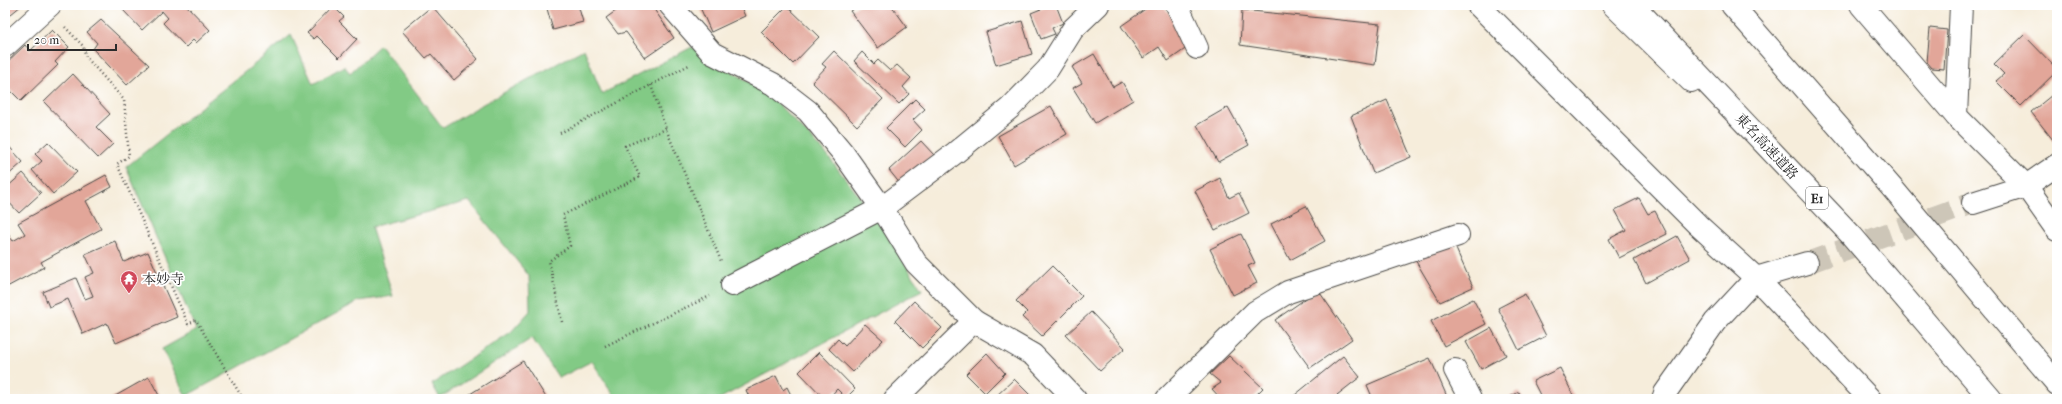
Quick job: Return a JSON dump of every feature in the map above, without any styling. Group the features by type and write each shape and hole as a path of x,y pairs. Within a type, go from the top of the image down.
{"main road":[{"path":"670,5 712,53 773,84 808,111 843,153 882,208 916,263 974,322 1033,355 1075,399"},
{"path":"732,285 882,208 955,153 1010,108 1048,69 1073,29 1098,5"},
{"path":"1177,5 1198,48"},
{"path":"1478,5 1698,225 1756,278 1870,399"},
{"path":"1613,5 1852,236"},
{"name":"東名高速道路","path":"1633,5 1852,236 1991,399"},
{"path":"1732,5 1893,189 2057,384"},
{"path":"1861,5 1956,116 2026,186 2057,230"},
{"path":"1956,116 1961,5"},
{"path":"5,46 49,6"},
{"path":"1973,203 2026,186 2057,164"},
{"path":"1166,399 1255,312 1288,292 1458,235"},
{"path":"1663,399 1665,393 1715,322 1756,278 1807,263"},
{"path":"896,399 974,322"},
{"path":"1455,370 1470,399"}],"path":[{"path":"49,6 83,46 86,57 124,100 128,156 117,164 188,324 196,320 243,399"},
{"path":"560,133 712,53"},
{"path":"605,346 732,285 666,130 651,85"},
{"path":"562,322 549,261 570,246 563,215 640,177 625,146 666,130"}],"green space":[{"path":"291,35 313,84 344,66 350,73 380,45 443,128 483,104 584,49 602,94 692,47 767,93 823,150 873,214 922,290 719,399 616,399 592,361 559,378 532,338 440,398 432,384 511,332 530,311 529,276 469,201 371,227 393,296 359,301 186,396 162,349 196,330 126,167"}],"building":[{"path":"5,5 22,5 5,19"},
{"path":"127,5 186,5 210,30 196,43 193,40 186,47 163,23 168,18 162,11 142,30 123,10"},
{"path":"546,5 578,5 583,22 553,30"},
{"path":"624,5 651,5 674,38 645,58 626,32 618,34 606,18"},
{"path":"699,5 740,5 745,16 711,32"},
{"path":"859,5 891,5 907,27 878,48 850,11"},
{"path":"1051,5 1056,5 1063,23 1052,28 1055,34 1041,39 1031,13"},
{"path":"1151,5 1163,5 1191,45 1168,61 1159,47 1143,58 1121,26"},
{"path":"333,6 344,17 339,21 357,39 339,58 317,36 314,39 307,33"},
{"path":"432,6 478,59 454,80 431,54 426,58 402,31"},
{"path":"787,6 819,37 793,64 761,32"},
{"path":"1242,10 1380,24 1375,65 1240,45"},
{"path":"101,20 149,65 127,85 93,49 97,43 87,32"},
{"path":"1022,21 1032,54 996,65 986,32"},
{"path":"1930,28 1947,30 1944,69 1932,68 1927,62"},
{"path":"52,30 69,47 55,62 58,65 21,101 5,85 5,64 25,45 30,51"},
{"path":"2024,35 2057,69 2057,71 2021,106 1996,81 2004,74 1994,64"},
{"path":"834,51 883,99 857,126 812,82 826,67 822,64"},
{"path":"862,52 874,64 878,60 890,71 897,65 911,78 903,87 909,94 899,104 854,61"},
{"path":"1094,54 1113,87 1122,82 1133,100 1095,123 1073,88 1082,83 1072,67"},
{"path":"73,74 110,114 96,127 113,144 98,158 44,102"},
{"path":"2057,91 2057,145 2031,112"},
{"path":"915,99 925,109 913,120 922,130 905,147 886,128"},
{"path":"1387,100 1411,157 1373,173 1351,116"},
{"path":"1051,106 1067,134 1014,165 998,136"},
{"path":"1228,107 1249,145 1218,162 1197,125"},
{"path":"921,141 934,155 901,185 889,170"},
{"path":"5,142 23,162 5,178"},
{"path":"48,142 77,172 53,194 32,170 42,161 35,154"},
{"path":"23,173 41,193 19,213 5,198 5,189"},
{"path":"106,175 112,187 86,201 101,229 41,262 44,267 5,288 5,230 13,241 25,234 18,223"},
{"path":"1220,178 1229,198 1239,193 1249,213 1215,230 1195,191"},
{"path":"1639,198 1648,214 1655,211 1667,234 1619,258 1609,239 1626,230 1615,210"},
{"path":"1306,206 1325,241 1290,260 1271,224"},
{"path":"1241,234 1255,263 1248,266 1257,283 1233,295 1210,249"},
{"path":"1677,236 1690,259 1646,283 1634,260"},
{"path":"115,241 124,262 148,252 177,317 116,343 107,323 83,334 68,299 49,307 43,292 76,278 85,299 93,296 85,277 94,273 85,254"},
{"path":"1453,242 1473,287 1440,302 1414,258"},
{"path":"1052,266 1082,296 1042,336 1022,317 1027,312 1016,301"},
{"path":"1318,290 1352,339 1310,368 1275,320"},
{"path":"1525,294 1546,336 1519,350 1498,308"},
{"path":"1473,299 1486,324 1444,346 1431,321"},
{"path":"914,301 942,328 922,348 895,321"},
{"path":"1091,312 1125,348 1100,371 1066,335"},
{"path":"865,324 883,340 853,372 829,349 838,339 845,346"},
{"path":"1491,328 1506,355 1481,369 1466,342"},
{"path":"819,352 855,389 846,398 837,389 828,399 825,399 799,372"},
{"path":"987,353 1005,373 985,393 966,374"},
{"path":"1229,356 1263,388 1252,399 1221,399 1212,389 1221,383 1210,374"},
{"path":"1343,356 1360,377 1337,395 1341,399 1290,399"},
{"path":"1430,358 1448,399 1373,399 1367,385"},
{"path":"523,361 547,399 462,399"},
{"path":"1560,368 1575,399 1542,399 1533,381"},
{"path":"776,376 783,390 787,387 793,399 750,399 746,390"},
{"path":"149,377 161,399 110,399"},
{"path":"1014,379 1034,399 993,399"},
{"path":"1519,392 1523,399 1506,399"}],"tunnel":[{"path":"1807,263 1973,203"}],"place":[{"name":"本妙寺","path":"129,294"}]}
